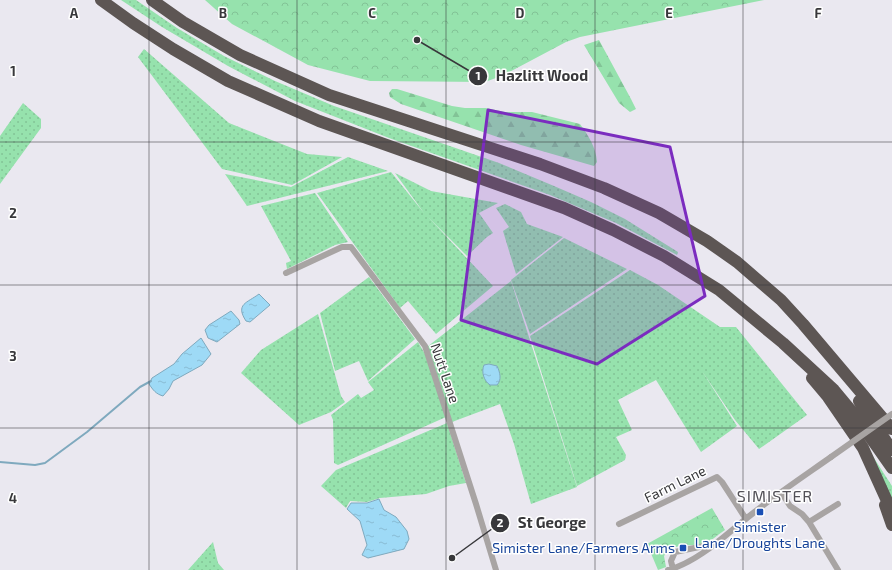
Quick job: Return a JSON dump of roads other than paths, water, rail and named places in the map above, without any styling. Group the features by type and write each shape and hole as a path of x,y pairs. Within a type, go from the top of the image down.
{"highway":[{"path":"101,0 132,23 173,49 228,80 319,121 564,208 613,230 664,256 720,290 783,343 834,390 854,414 892,468"},
{"path":"152,0 183,22 240,55 329,95 540,164 604,188 659,213 707,241 757,279 781,300 891,428"},
{"path":"783,343 828,397 863,448 892,512"},
{"path":"821,345 892,450"},
{"path":"877,480 892,525"}],"street":[{"name":"Nutt Lane","path":"286,273 342,247 351,247 425,346 496,570"},
{"path":"708,549 704,546 675,552 671,569 689,562 708,549 781,492 892,414"},
{"name":"Farm Lane","path":"619,524 717,477 722,482 746,519"},
{"path":"781,492 790,506 802,514 809,522 838,570"},
{"path":"809,522 838,504"}],"water":[{"path":"259,294 270,305 250,322 246,321 243,315 242,307"},
{"path":"231,311 239,320 240,324 217,342 208,338 205,330 209,325"},
{"path":"201,338 211,354 202,365 173,381 163,396 153,390 149,384 152,378 174,364 182,354"},
{"path":"489,364 497,366 500,373 499,383 497,385 490,385 484,376 484,365"},
{"path":"379,499 384,510 396,517 407,531 409,539 404,549 368,558 362,555 367,545 360,521 347,509 351,503 367,503"}],"waterway":[{"path":"0,462 35,465 45,463 87,432 140,387 151,381"}],"place":[{"name":"Hazlitt Wood","path":"417,40"},
{"name":"Simister Lane/Droughts Lane","path":"760,512"},
{"name":"Simister Lane/Farmers Arms","path":"683,548"},
{"name":"St George","path":"452,558"}],"district":[{"name":"SIMISTER","path":"775,496"}]}
